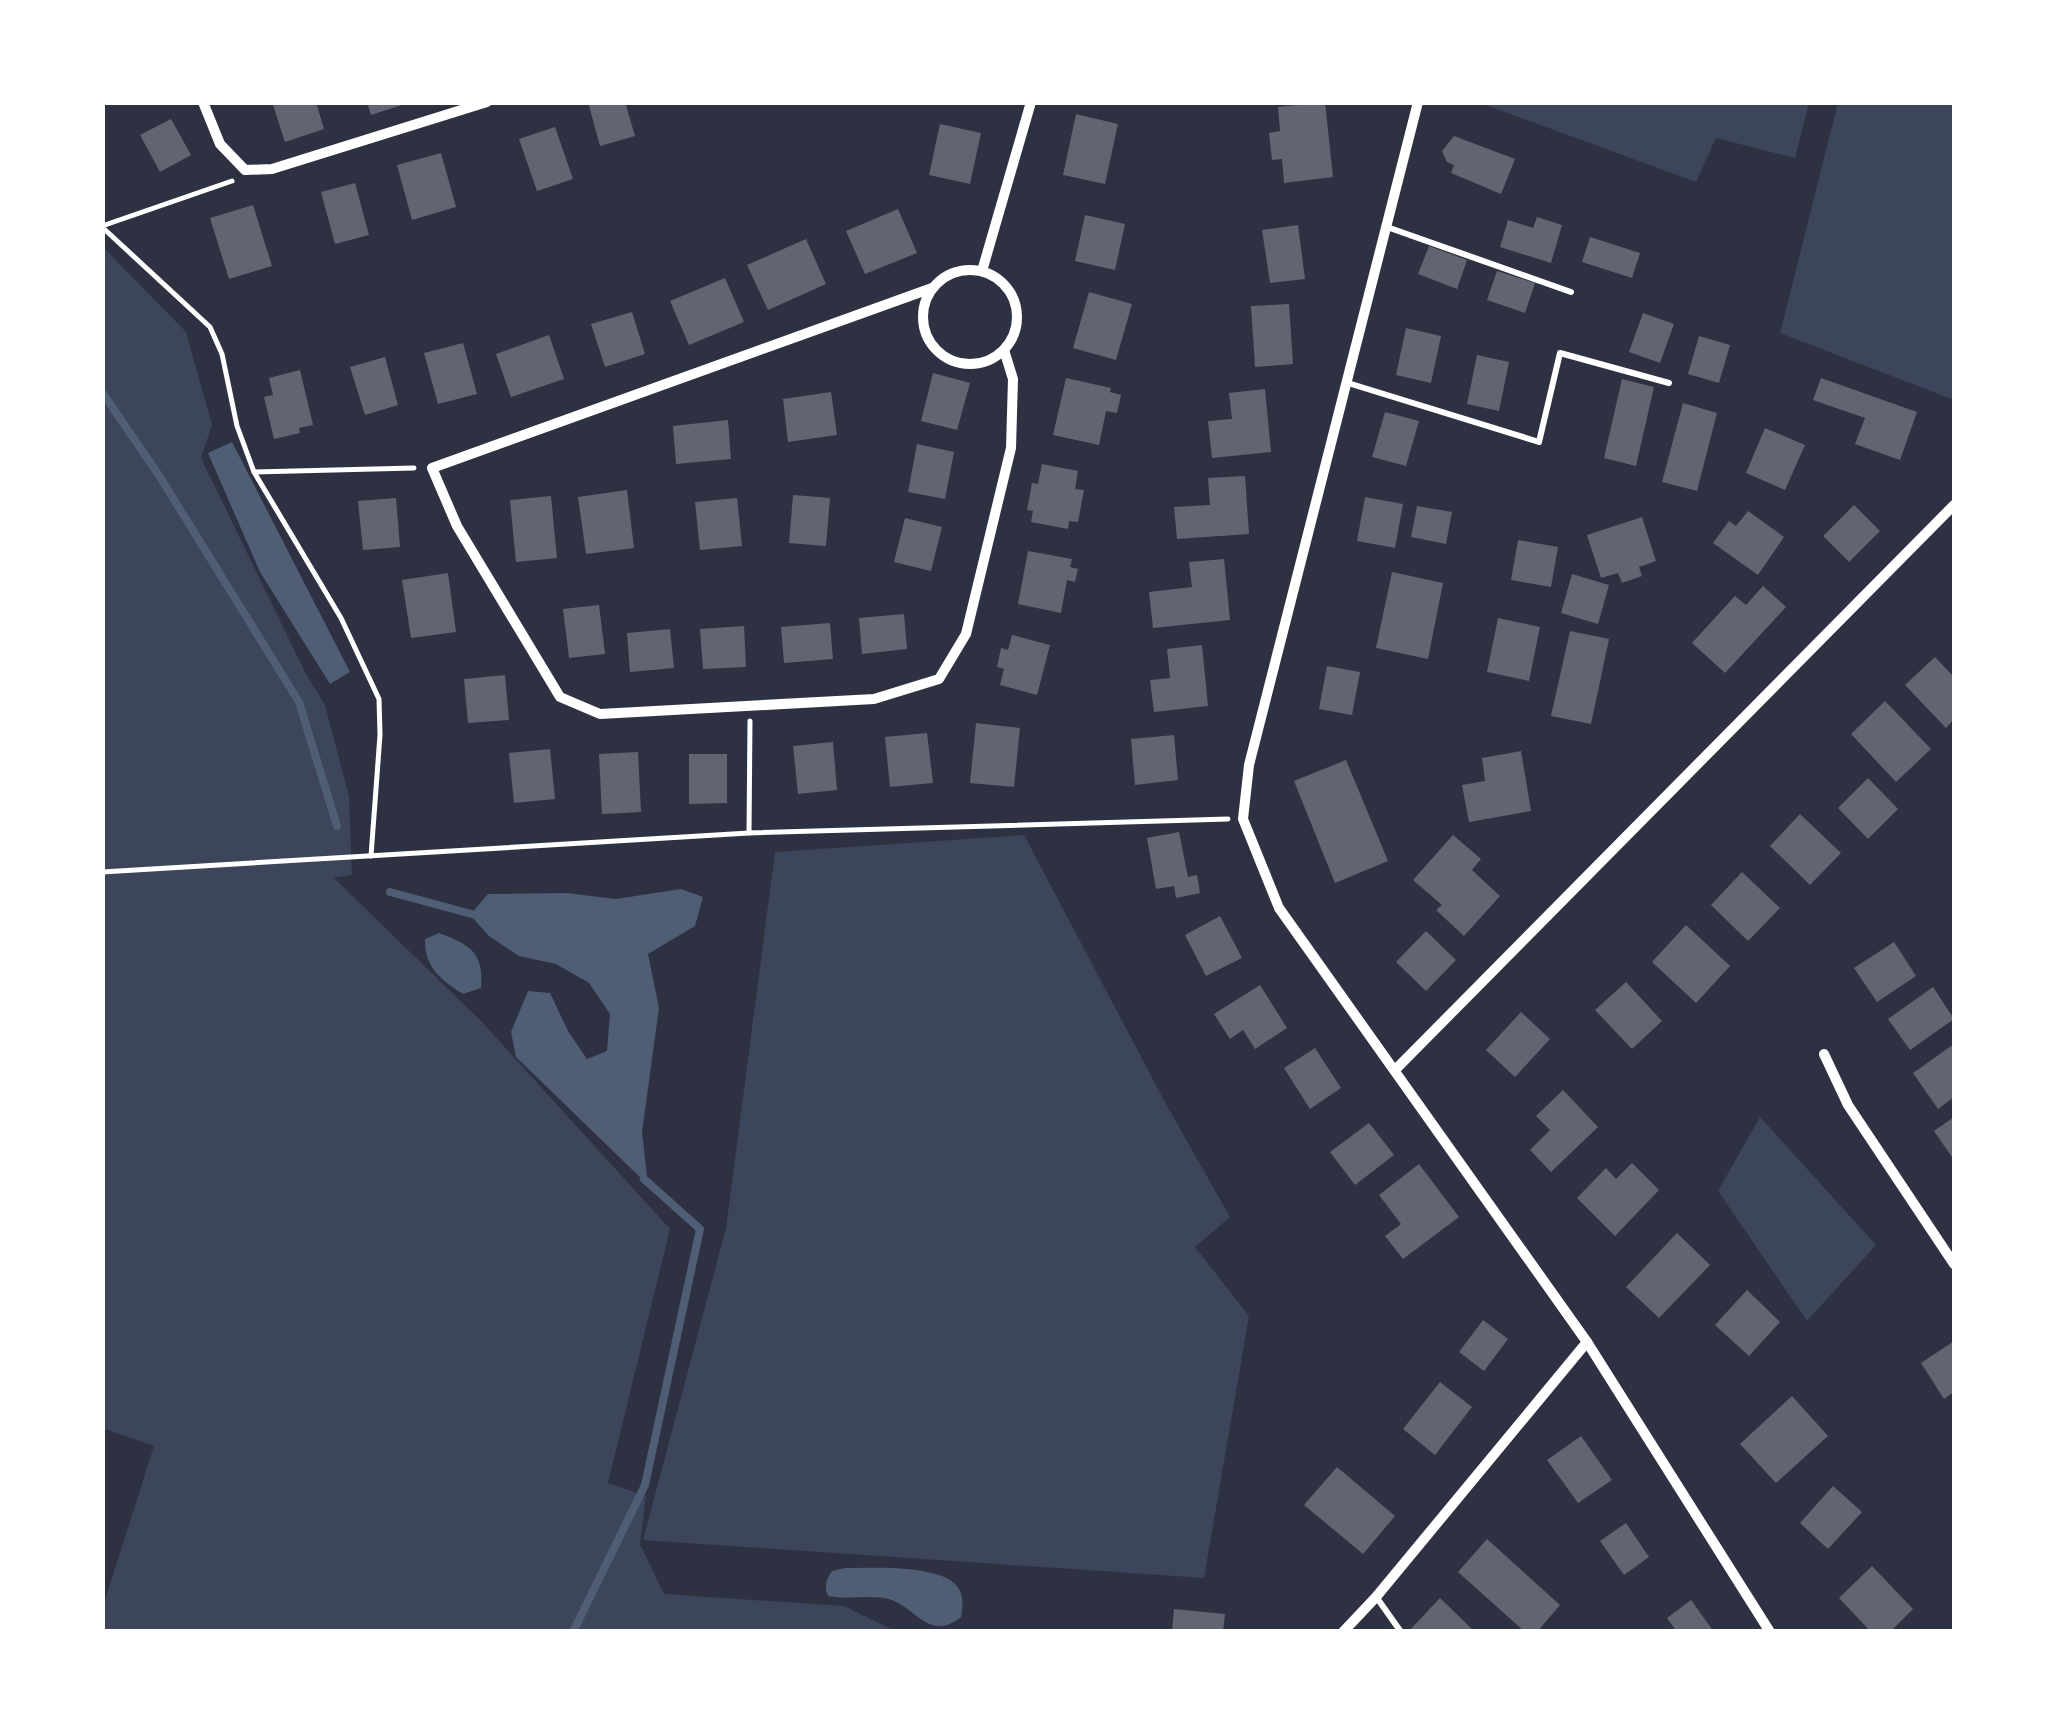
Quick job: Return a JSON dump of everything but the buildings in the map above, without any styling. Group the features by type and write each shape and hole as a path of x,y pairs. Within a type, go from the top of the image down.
{"street":[{"path":"204,102 220,144 245,170 272,169 487,102"},
{"path":"982,271 1031,102"},
{"path":"1418,102 1249,764 1243,819 1279,908 1586,1342 1770,1632"},
{"path":"932,288 922,311 924,332 940,355 968,365 990,362 1004,350 1014,336 1018,316 1012,296 996,278 966,269 947,275 932,288 432,468 457,526 560,698 600,714 874,699 940,679 966,634 1011,448 1013,379 1004,350"},
{"path":"1396,1069 1954,505"},
{"path":"1824,1054 1848,1105 1954,1264"},
{"path":"1343,1632 1586,1342"}],"lane":[{"path":"1387,227 1571,292"},
{"path":"1348,384 1539,442 1560,353 1670,383"},
{"path":"1376,1597 1401,1632"}],"path":[{"path":"245,170 228,184 102,227 210,327 222,354 236,426 254,472 340,618 380,699 371,856"},
{"path":"254,472 432,468"},
{"path":"749,833 750,704"},
{"path":"102,872 749,833 1243,819"}],"shaded area":[{"path":"1480,103 1809,103 1795,158 1716,138 1696,182"},
{"path":"1838,103 1954,103 1954,400 1780,333"},
{"path":"102,246 186,332 212,425 201,458 305,672 325,705 349,796 352,875 334,878 482,1022 670,1229 608,1483 646,1496 640,1544 664,1594 844,1606 895,1631 103,1631 103,1606 154,1446 102,1428"},
{"path":"232,442 350,672 330,684 260,572 208,453"},
{"path":"1024,835 1230,1217 1195,1247 1249,1316 1204,1578 643,1540 726,1228 775,852"},
{"path":"681,889 703,897 695,926 648,954 659,1008 642,1132 648,1185 516,1057 511,1032 528,991 550,993 587,1059 607,1051 610,1014 589,983 556,964 519,956 489,936 470,915 488,894 566,893 616,899"},
{"path":"439,933 473,952 480,966 481,988 463,994 435,972 427,957 425,939"},
{"path":"1760,1117 1876,1245 1807,1321 1718,1191"},
{"path":"845,1568 904,1569 948,1579 961,1593 961,1617 939,1626 884,1598 828,1596 830,1574"}],"waterway":[{"path":"102,392 160,477 299,702 337,826"},
{"path":"390,892 479,916"},
{"path":"573,1632 645,1485 700,1229 644,1179"}]}
